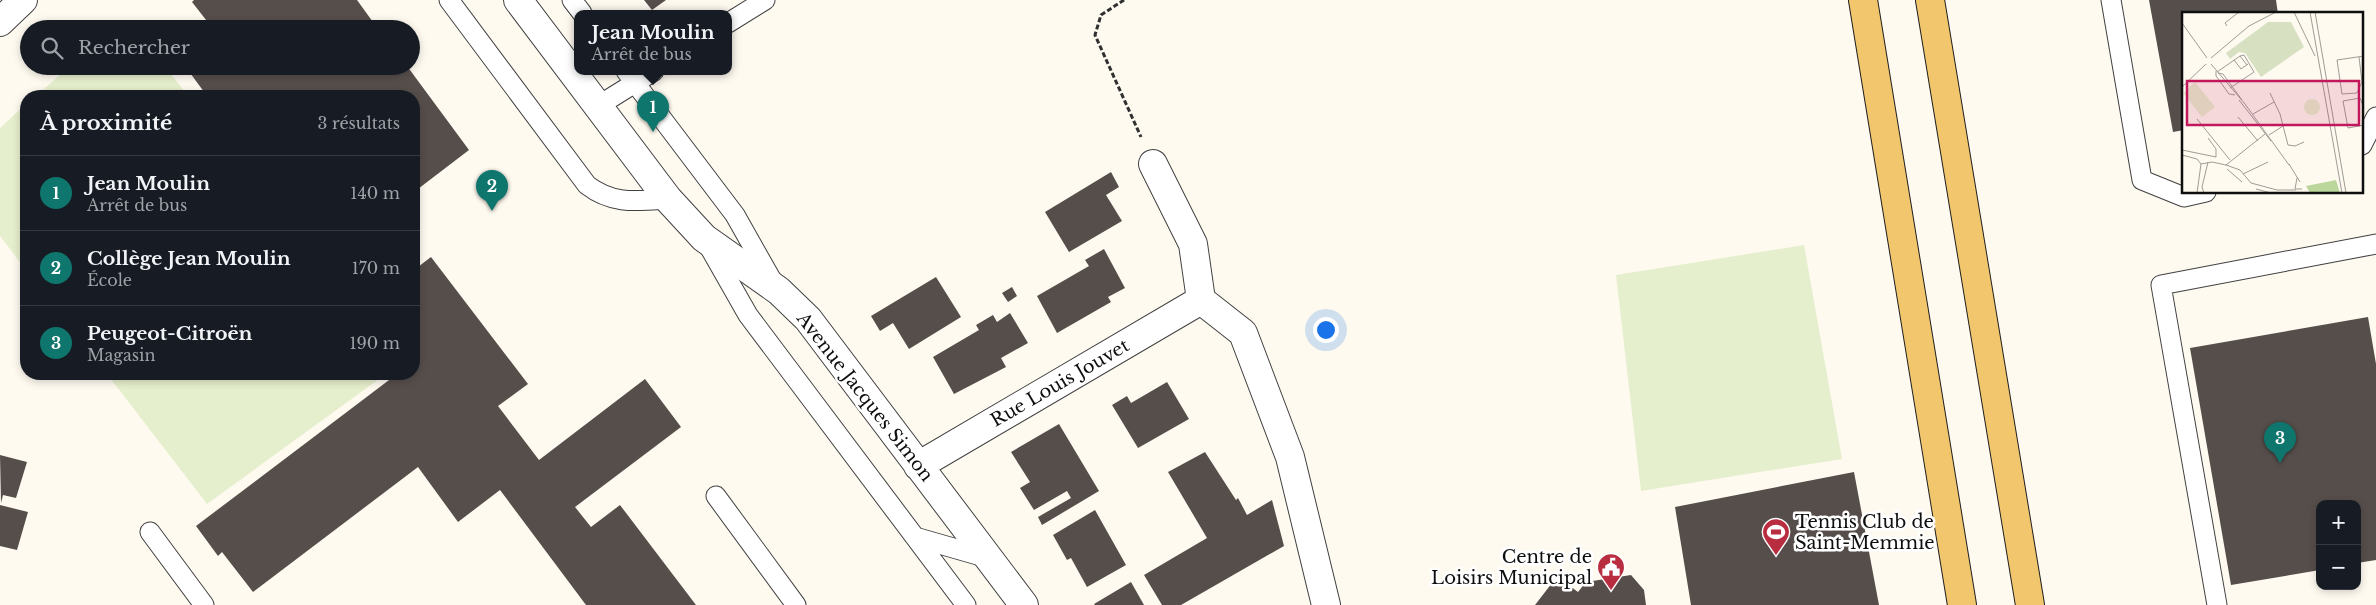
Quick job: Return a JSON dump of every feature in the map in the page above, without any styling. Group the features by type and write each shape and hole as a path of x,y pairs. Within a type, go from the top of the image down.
{"main road":[{"path":"1863,0 1962,605"},
{"path":"1930,0 2030,605"}],"street":[{"path":"0,22 23,0"},
{"name":"Avenue Jacques Simon","path":"518,0 574,74"},
{"name":"Avenue Jacques Simon","path":"575,75 668,198 704,238 779,292 808,319 1024,605"},
{"path":"1153,164 1193,244 1201,300 1243,333 1290,457 1326,605"},
{"name":"Rue Louis Jouvet","path":"918,466 1201,300"}],"lane":[{"path":"449,0 587,185 599,195 615,200 635,201 668,198"},
{"path":"572,0 580,10"},
{"path":"732,21 765,0"},
{"path":"2111,0 2142,180 2184,197 2197,194"},
{"path":"598,106 630,77 735,215 779,292"},
{"path":"2364,140 2376,117"},
{"path":"704,238 748,315 966,605"},
{"path":"2217,605 2161,285 2376,244"},
{"path":"716,496 796,605"},
{"path":"150,532 204,605"},
{"path":"915,537 988,558"}],"path":[{"path":"1124,0 1101,16 1095,35 1153,164"}],"green space":[{"path":"60,75 172,75 183,90 43,90"},
{"path":"20,110 20,262 0,236 0,128"},
{"path":"1804,245 1842,459 1641,491 1616,275"},
{"path":"112,380 378,380 207,504"}],"building":[{"path":"194,0 357,0 371,20 206,20 192,2"},
{"path":"644,0 666,0 652,10"},
{"path":"2149,0 2276,0 2278,12 2182,12 2182,130 2173,132"},
{"path":"192,75 414,75 469,150 420,187 420,90 203,90"},
{"path":"1111,172 1119,187 1106,195 1122,221 1069,252 1045,212"},
{"path":"1104,249 1125,288 1108,297 1111,302 1057,333 1037,296 1089,266 1085,260"},
{"path":"431,257 528,384 498,406 539,460 645,379 681,427 575,507 591,527 620,505 696,605 586,605 500,490 458,522 418,467 253,592 222,552 218,556 196,526 389,380 420,380 420,265"},
{"path":"936,277 961,317 909,349 893,323 880,331 871,316"},
{"path":"1012,287 1017,296 1008,302 1002,293"},
{"path":"1010,313 1028,343 1001,358 1006,367 954,394 933,357 979,330 976,325 993,315 997,322"},
{"path":"2368,317 2376,364 2376,560 2361,562 2361,500 2316,500 2316,571 2231,585 2190,348"},
{"path":"1167,382 1189,419 1138,448 1112,405 1127,396 1131,403"},
{"path":"1059,424 1099,491 1042,525 1038,517 1071,498 1067,491 1034,510 1020,488 1030,482 1011,452"},
{"path":"1205,452 1236,500 1238,498 1247,515 1272,500 1284,546 1181,605 1162,605 1144,575 1207,538 1168,472"},
{"path":"0,455 27,462 16,498 3,495 1,503"},
{"name":"Tennis Club de Saint-Memmie","path":"1854,472 1879,605 1691,605 1675,507"},
{"path":"0,505 28,512 17,550 0,546"},
{"path":"1095,510 1126,565 1087,587 1071,558 1067,560 1053,535"},
{"name":"Centre de Loisirs Municipal","path":"1631,575 1644,590 1646,605 1535,605 1552,583 1563,581 1578,592 1586,582"},
{"path":"1131,582 1144,605 1094,604"}],"place":[{"name":"Jean Moulin","path":"653,132"},
{"name":"Collège Jean Moulin","path":"492,211"},
{"name":"Peugeot-Citroën","path":"2280,463"},
{"name":"Tennis Club de Saint-Memmie","path":"1776,556"},
{"name":"Centre de Loisirs Municipal","path":"1611,591"}]}
